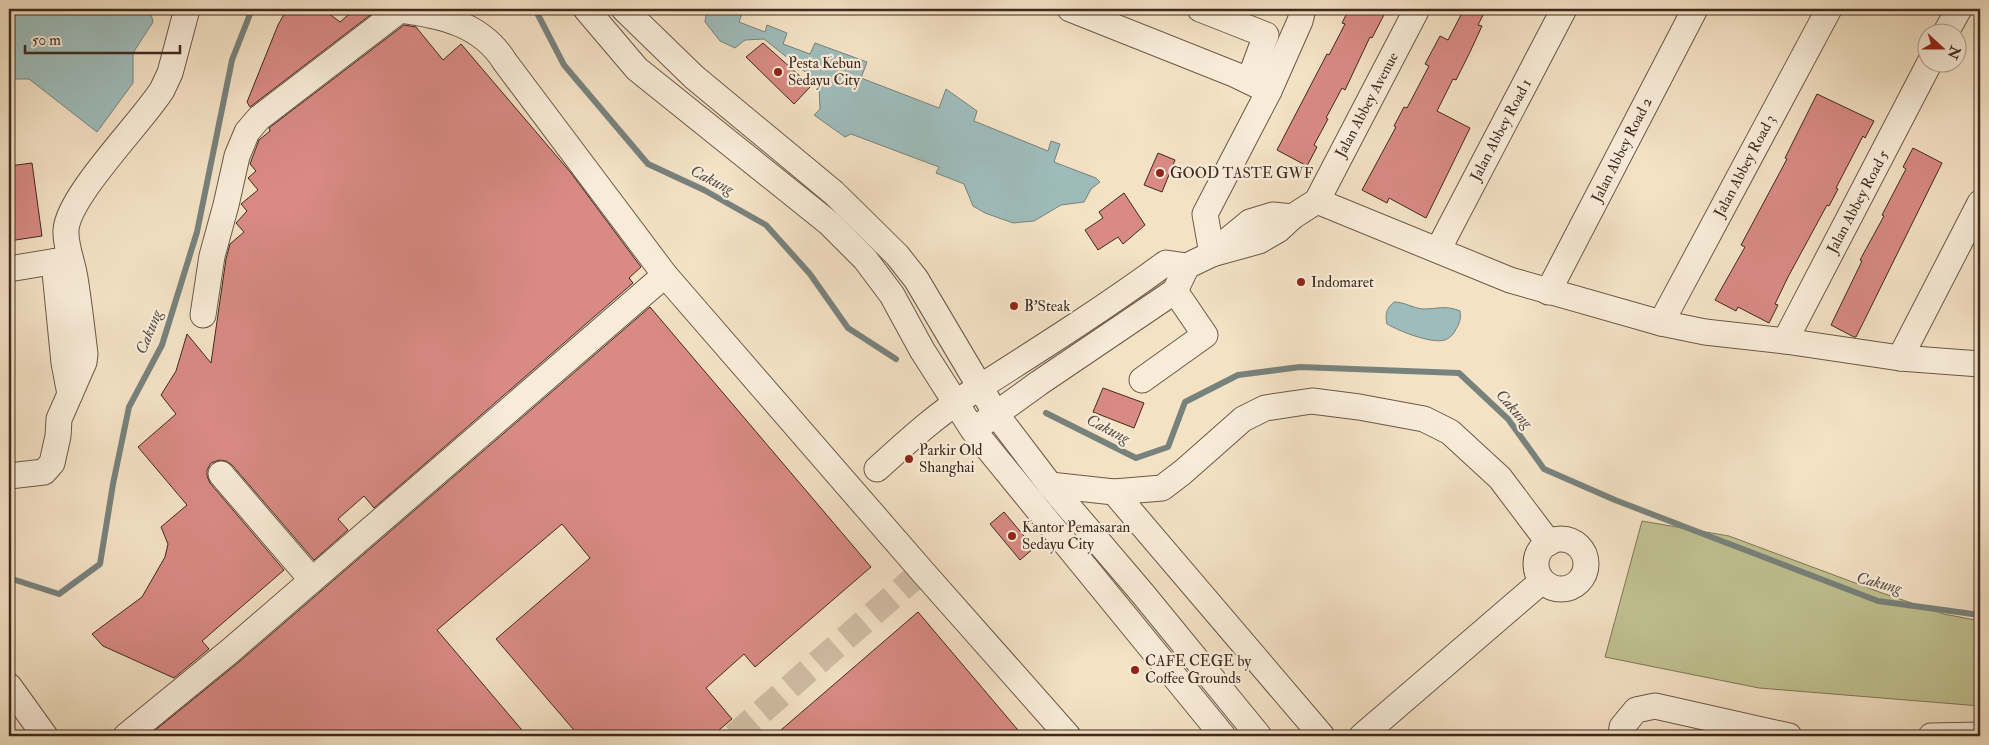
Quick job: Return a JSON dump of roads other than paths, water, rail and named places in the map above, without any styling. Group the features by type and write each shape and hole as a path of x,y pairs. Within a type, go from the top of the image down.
{"street":[{"path":"9,476 44,472 49,468 55,454 58,419 70,394 64,363 63,260 66,230 71,212 84,191 162,90 170,73 187,9"},
{"path":"586,9 637,68 828,223 865,259 892,295 922,350 974,430 1222,736"},
{"path":"624,9 694,77 834,193 897,255 916,279 996,414 1050,485 1143,594 1259,736"},
{"path":"1070,9 1259,86"},
{"path":"1200,9 1266,35 1259,86"},
{"path":"1212,254 1205,214 1259,86 1300,21 1303,9"},
{"name":"Jalan Abbey Avenue","path":"1317,201 1417,9"},
{"name":"Jalan Abbey Road 1","path":"1438,250 1564,9"},
{"name":"Jalan Abbey Road 2","path":"1548,292 1695,9"},
{"name":"Jalan Abbey Road 3","path":"1661,322 1829,9"},
{"path":"1951,22 1958,9"},
{"path":"202,315 212,256 237,156 247,132 259,118 400,10 448,19 469,28 496,47 505,62 665,275 1068,736"},
{"name":"Jalan Abbey Road 5","path":"1785,341 1925,72"},
{"path":"877,469 956,403 1118,298 1166,263 1188,266 1212,254 1259,241 1278,230 1292,217 1317,201 1510,280 1661,322 1705,332 1785,341 1900,358 1980,364"},
{"path":"1900,358 1980,203"},
{"path":"9,269 63,260"},
{"path":"974,430 1176,291 1188,266"},
{"path":"126,736 230,651 665,275"},
{"path":"1142,380 1205,335 1176,291"},
{"path":"1133,513 1243,419 1265,408 1312,401 1359,407 1424,419 1450,432 1500,478 1549,543"},
{"path":"221,474 312,580"},
{"path":"1050,485 1114,492 1162,488"},
{"path":"1114,492 1322,736"},
{"path":"1561,539 1573,542 1582,550 1586,562 1581,580 1567,590 1550,588 1538,576 1536,563 1540,551 1549,543 1561,539"},
{"path":"1362,736 1542,581"},
{"path":"9,686 45,736"},
{"path":"1621,736 1622,728 1636,710 1655,706 1789,736"},
{"path":"1931,736 1980,735"}],"water":[{"path":"9,9 150,9 153,22 133,53 133,83 97,132 29,79 9,79"},
{"path":"707,9 740,9 743,11 739,22 765,32 767,25 787,33 783,44 810,54 815,43 867,62 861,78 939,108 946,89 977,111 974,121 1048,151 1051,141 1060,144 1054,162 1096,178 1100,182 1091,189 1084,202 1061,205 1034,221 1013,223 985,213 973,206 964,184 936,173 939,167 851,134 845,137 814,115 820,109 819,83 764,39 745,40 735,48 720,41 705,22"},
{"path":"1394,302 1423,309 1455,309 1460,311 1459,323 1453,334 1445,340 1439,341 1415,336 1387,324 1387,312"}],"waterway":[{"name":"Cakung","path":"9,578 59,594 100,564 113,484 129,407 162,345 197,232 232,60 252,9"},
{"name":"Cakung","path":"535,9 564,65 648,164 704,190 766,225 810,274 848,328 896,359"},
{"name":"Cakung","path":"1046,413 1136,458 1168,447 1185,402 1238,375 1300,367 1459,373 1508,419 1544,469 1615,500 1878,601 1980,615"}],"tunnel":[{"path":"734,736 922,571"}],"place":[{"name":"Pesta Kebun Sedayu City","path":"778,72"},
{"name":"GOOD TASTE GWF","path":"1160,173"},
{"name":"Indomaret","path":"1301,282"},
{"name":"B'Steak","path":"1014,306"},
{"name":"Parkir Old Shanghai","path":"909,459"},
{"name":"Kantor Pemasaran Sedayu City","path":"1012,536"},
{"name":"CAFE CEGE by Coffee Grounds","path":"1135,670"}]}
